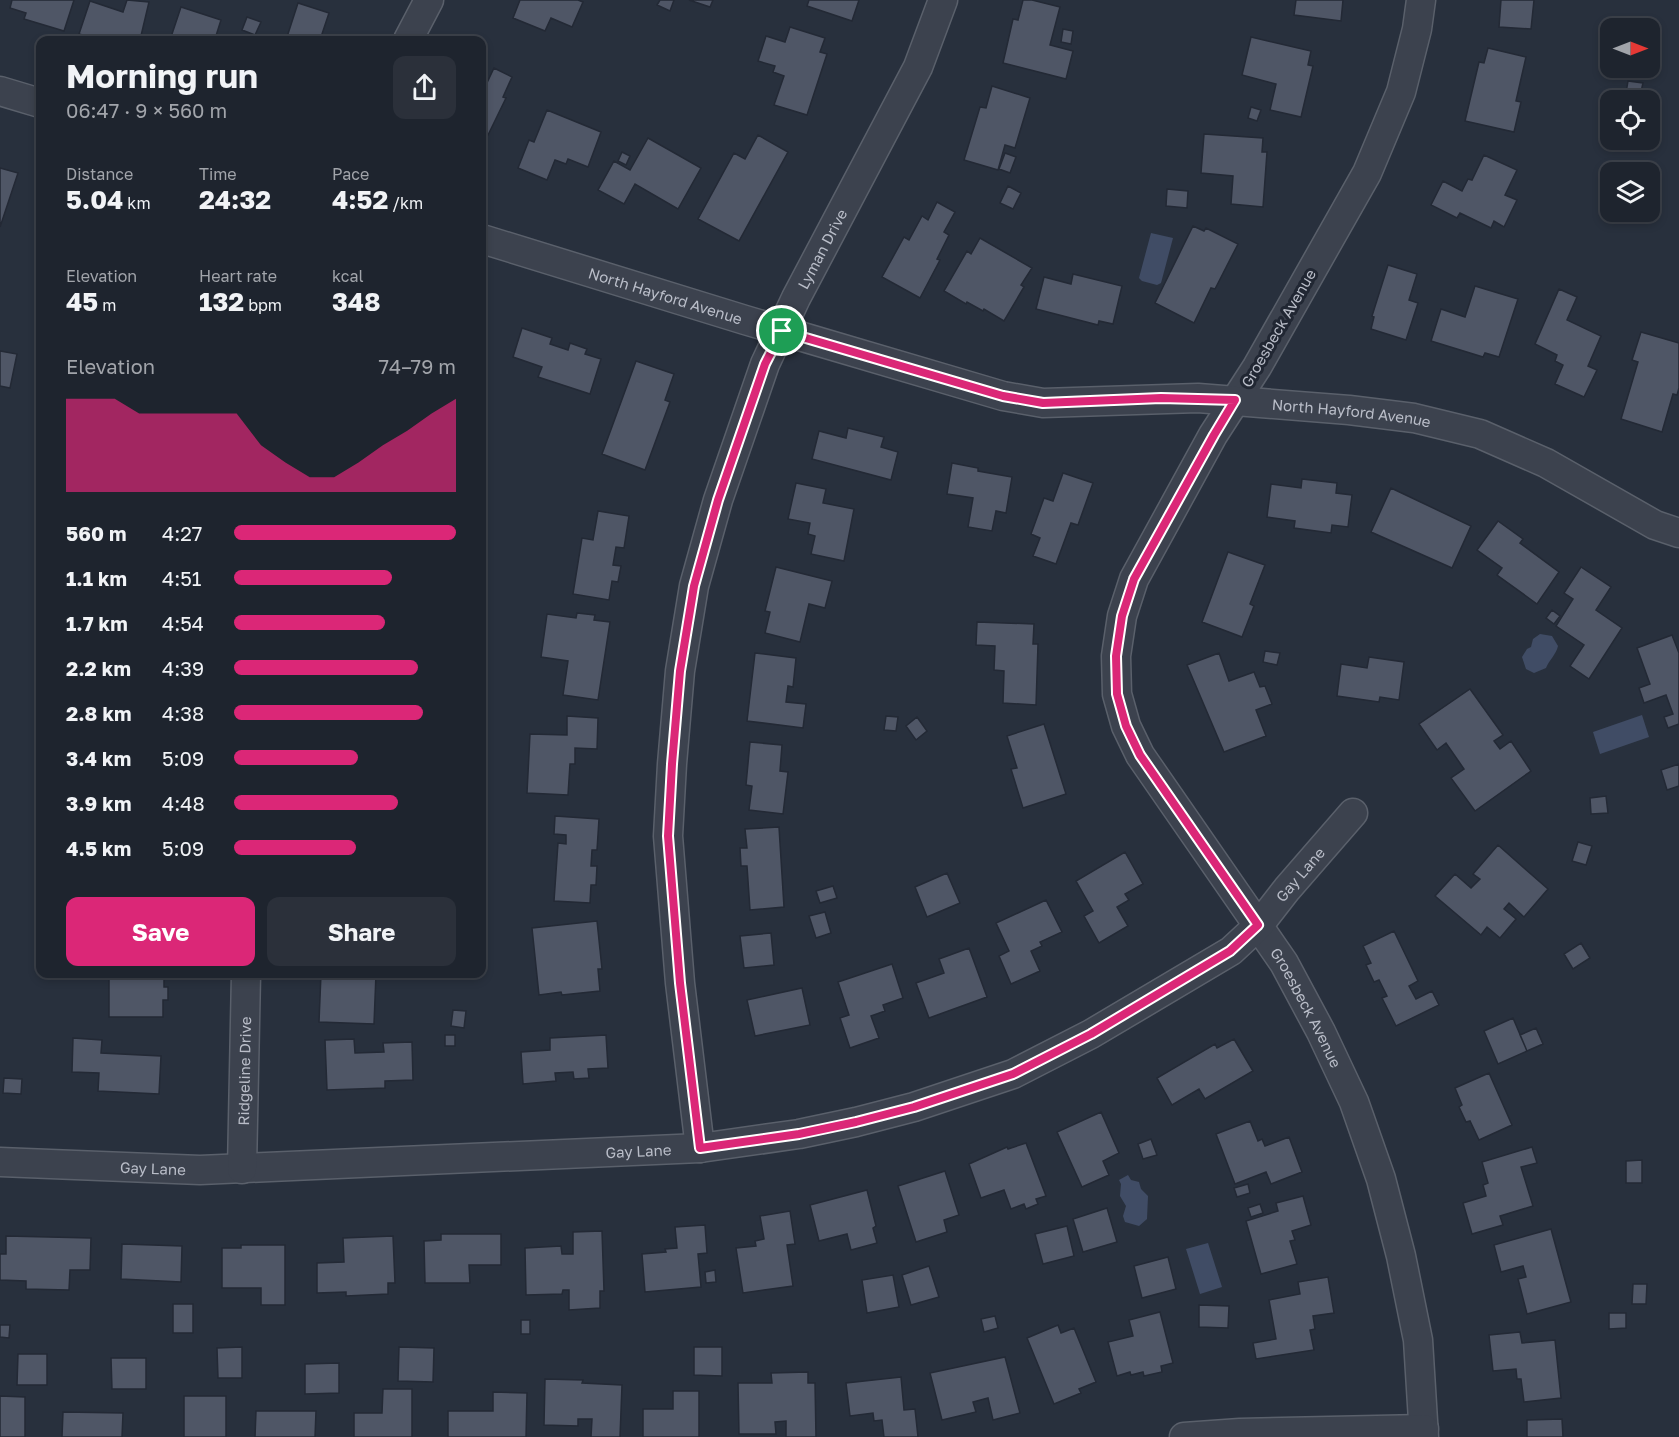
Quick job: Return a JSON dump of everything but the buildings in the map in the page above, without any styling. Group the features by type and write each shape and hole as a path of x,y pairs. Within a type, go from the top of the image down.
{"street":[{"path":"410,36 429,0"},
{"name":"Lyman Drive","path":"700,1148 680,983 668,836 680,671 694,586 718,500 765,364 796,298 918,67 944,0"},
{"name":"Groesbeck Avenue","path":"1421,0 1417,29 1401,92 1367,173 1257,367 1214,435 1134,579 1122,616 1116,656 1117,694 1126,726 1140,755 1284,963 1321,1032 1354,1102 1381,1179 1401,1256 1418,1340 1424,1433"},
{"path":"0,91 36,102"},
{"name":"North Hayford Avenue","path":"486,240 1003,396 1043,403 1161,398 1235,400 1404,417 1479,434 1546,463 1655,525 1679,533"},
{"name":"Gay Lane","path":"0,1162 200,1170 700,1148 799,1134 856,1122 914,1107 1013,1074 1091,1034 1230,951 1258,925 1353,813"},
{"name":"Ridgeline Drive","path":"242,1168 246,978"},
{"path":"1184,1437 1240,1433 1424,1433"}],"water":[{"path":"1151,233 1173,238 1161,283 1157,285 1139,278"},
{"path":"1540,634 1552,636 1558,646 1546,668 1534,673 1526,669 1522,657 1531,647 1533,639"},
{"path":"1642,715 1649,737 1600,754 1593,732"},
{"path":"1128,1175 1131,1180 1139,1182 1141,1189 1148,1196 1147,1219 1139,1226 1125,1222 1123,1216 1126,1206 1120,1196 1119,1180"},
{"path":"1208,1243 1222,1287 1200,1294 1186,1249"}],"route":[{"path":"782,331 1003,396 1043,403 1161,398 1235,400 1134,579 1122,616 1116,656 1117,694 1126,726 1140,755 1258,925 1230,951 1091,1034 1013,1074 914,1107 856,1122 799,1134 700,1148 680,983 668,836 680,671 694,586 718,500 765,364 782,331"}]}
